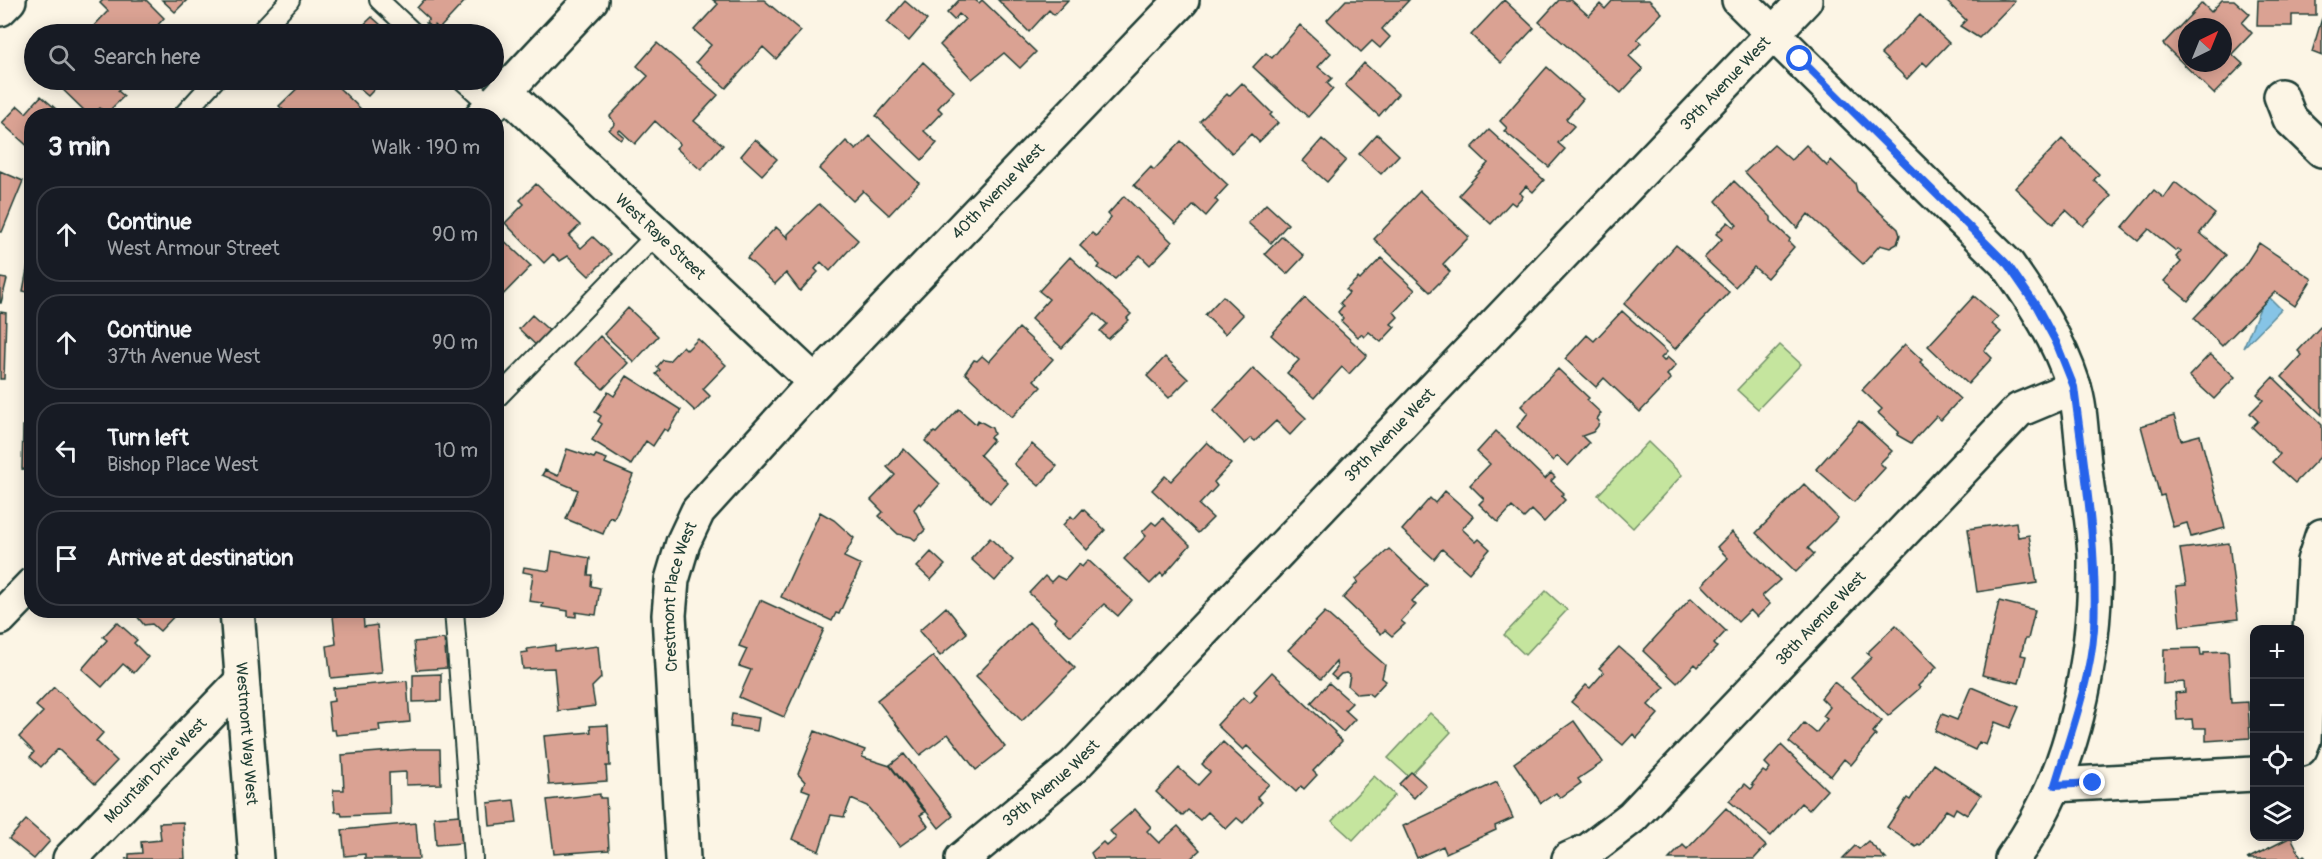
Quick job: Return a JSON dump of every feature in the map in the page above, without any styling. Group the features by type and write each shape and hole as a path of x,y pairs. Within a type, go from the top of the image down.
{"street":[{"path":"0,9 9,0"},
{"path":"492,104 591,0"},
{"name":"40th Avenue West","path":"815,382 1182,0"},
{"path":"1739,0 2008,265 2046,324 2074,387 2095,554 2094,632 2081,698 2055,785 2012,859"},
{"name":"39th Avenue West","path":"962,859 1074,766 1805,0"},
{"path":"2282,96 2290,119 2322,150"},
{"name":"West Raye Street","path":"504,113 657,234 815,382"},
{"name":"Crestmont Place West","path":"683,859 669,615 672,580 683,543 698,511 815,382"},
{"name":"38th Avenue West","path":"1569,859 1589,850 1632,818 2019,410 2074,387"},
{"path":"2304,739 2314,561 2322,536"},
{"path":"0,618 24,593"},
{"name":"Westmont Way West","path":"237,618 256,859"},
{"name":"Mountain Drive West","path":"70,859 241,682"},
{"path":"2055,785 2250,774"}],"lane":[{"path":"267,24 290,0"},
{"path":"379,0 404,24"},
{"path":"189,108 206,90"},
{"path":"474,90 492,104"},
{"path":"504,391 657,234"},
{"path":"455,618 473,859"}],"green space":[{"path":"1780,345 1801,364 1758,409 1737,390"},
{"path":"1648,442 1682,475 1633,528 1598,495"},
{"path":"1546,591 1567,610 1525,655 1504,635"},
{"path":"1430,713 1451,732 1409,777 1388,758"},
{"path":"1374,776 1395,795 1353,840 1332,821"}],"water":[{"path":"2266,294 2281,309 2243,348"}],"building":[{"path":"103,0 146,0 164,18 159,24 96,24 108,11 100,3"},
{"path":"162,0 187,0 175,12"},
{"path":"424,0 466,0 444,24 427,24 429,19 417,8"},
{"path":"713,0 764,0 801,31 776,59 763,47 726,88 696,62 711,45 694,30 718,4"},
{"path":"959,0 975,0 979,3 982,0 1036,52 1020,68 1004,53 972,79 940,45 965,19 959,14 954,20 947,13"},
{"path":"998,0 1068,0 1054,15 1049,10 1029,32"},
{"path":"1346,0 1409,0 1382,29 1390,37 1380,48 1372,41 1361,52 1327,20"},
{"path":"1504,0 1534,28 1501,63 1471,35"},
{"path":"1559,0 1571,0 1589,16 1600,4 1605,9 1613,0 1649,0 1662,13 1637,39 1641,43 1629,56 1643,69 1621,93 1539,22"},
{"path":"1945,0 2015,1 1979,38 1960,26 1966,20"},
{"path":"2222,0 2234,0 2250,14 2242,23 2252,33 2232,54 2232,18 2188,18 2202,3 2211,12"},
{"path":"2258,0 2316,0 2316,15 2292,15 2292,26 2257,26"},
{"path":"905,1 927,20 909,41 887,22"},
{"path":"1920,15 1949,43 1927,66 1923,62 1907,79 1881,54"},
{"path":"372,17 380,24 365,24"},
{"path":"2322,18 2322,56 2312,52"},
{"path":"1300,25 1331,53 1318,67 1332,78 1327,83 1333,89 1308,117 1253,67 1266,53 1272,58"},
{"path":"2178,28 2178,59 2163,44"},
{"path":"657,43 718,95 694,121 723,145 701,170 676,148 680,144 655,121 635,144 620,130 618,132 624,137 621,140 609,130 615,124 610,116 648,76 637,66"},
{"path":"2232,54 2243,64 2214,94 2192,72 2232,72"},
{"path":"923,62 954,91 938,108 942,112 924,131 937,143 922,160 876,116"},
{"path":"1364,63 1398,94 1379,116 1345,85"},
{"path":"1547,67 1583,99 1566,119 1574,126 1558,143 1565,149 1549,167 1504,131 1507,128 1500,121"},
{"path":"1242,83 1272,113 1270,115 1278,123 1259,142 1251,134 1232,153 1200,121 1227,94 1229,96"},
{"path":"63,90 119,90 124,96 112,108 82,108"},
{"path":"296,90 341,90 360,108 281,108 279,106"},
{"path":"361,90 374,90 368,96"},
{"path":"41,96 55,108 30,108"},
{"path":"18,106 24,111 24,143 2,123"},
{"path":"1489,130 1544,180 1533,192 1526,186 1520,193 1523,196 1515,205 1511,202 1491,224 1459,195 1488,163 1472,148"},
{"path":"1377,134 1399,155 1381,174 1359,154"},
{"path":"870,136 919,183 889,215 863,191 853,201 819,169 846,141 856,150"},
{"path":"755,139 777,159 762,175 741,156"},
{"path":"1322,139 1346,160 1327,182 1303,161"},
{"path":"2062,139 2099,174 2094,180 2111,196 2083,226 2066,210 2053,224 2015,188"},
{"path":"1181,141 1228,185 1215,199 1218,202 1206,216 1194,205 1176,224 1134,185 1151,167 1154,170"},
{"path":"1774,145 1791,160 1806,145 1827,166 1831,160 1855,183 1857,191 1898,229 1900,235 1897,244 1890,248 1880,245 1863,264 1808,214 1797,228 1745,172"},
{"path":"0,171 23,181 2,232 0,232"},
{"path":"1734,181 1771,217 1771,221 1790,239 1789,242 1794,247 1767,278 1754,267 1735,287 1704,258 1722,239 1716,234 1728,222 1734,227 1737,225 1716,201"},
{"path":"2175,182 2215,214 2200,233 2226,255 2188,301 2164,281 2181,262 2176,257 2181,251 2178,249 2176,251 2149,229 2138,241 2122,228 2154,190 2164,198"},
{"path":"536,184 580,225 569,236 581,248 593,237 611,254 589,276 568,256 560,261 553,254 544,263 505,223 524,204 520,200"},
{"path":"1420,191 1469,237 1443,264 1450,272 1430,292 1374,239"},
{"path":"1124,196 1172,242 1150,265 1140,255 1115,279 1098,268 1100,265 1080,246 1092,233 1096,236 1111,217 1108,214"},
{"path":"819,204 858,240 830,271 821,262 815,269 818,272 800,291 786,273 775,284 747,258 776,227 788,238 788,234"},
{"path":"1266,204 1288,224 1271,243 1248,223"},
{"path":"1282,236 1304,256 1287,274 1265,254"},
{"path":"504,241 531,266 504,294"},
{"path":"2259,243 2312,279 2295,306 2275,292 2222,346 2194,318 2245,265"},
{"path":"1676,245 1729,292 1675,349 1624,304"},
{"path":"1070,257 1131,314 1127,318 1129,320 1108,339 1100,331 1107,324 1095,313 1062,348 1031,319 1049,299 1039,291"},
{"path":"1381,258 1415,290 1394,312 1398,317 1391,324 1395,327 1381,342 1369,332 1364,337 1361,334 1358,337 1341,321 1343,318 1338,312 1343,306 1340,303 1349,293 1346,290 1358,278 1360,280"},
{"path":"0,278 7,279 1,303 0,303"},
{"path":"1223,296 1243,315 1225,334 1205,315"},
{"path":"1974,296 1998,317 1992,324 2001,332 1984,350 1992,358 1968,384 1928,346"},
{"path":"1305,298 1367,355 1349,374 1342,367 1314,398 1287,373 1299,360 1271,335"},
{"path":"628,308 658,336 634,362 604,334"},
{"path":"1622,311 1667,352 1661,358 1664,361 1667,357 1676,365 1667,375 1671,379 1640,412 1604,378 1596,387 1565,359 1587,335 1594,341"},
{"path":"0,312 6,313 4,379 0,379"},
{"path":"532,315 553,334 539,348 519,329"},
{"path":"2320,327 2322,329 2322,415 2282,377 2302,355 2298,351"},
{"path":"1019,328 1053,359 1034,380 1041,387 1012,417 965,373 974,360 977,361 982,356 989,362"},
{"path":"600,336 628,363 603,389 575,363"},
{"path":"698,339 726,365 703,389 710,396 695,411 656,374 660,370 657,367 663,360 669,361 683,346 687,350"},
{"path":"1905,344 1922,360 1920,362 1960,399 1941,420 1936,416 1911,443 1897,435 1899,432 1878,413 1882,409 1862,390"},
{"path":"2210,354 2235,377 2214,399 2189,376"},
{"path":"1165,357 1188,379 1169,398 1147,376"},
{"path":"1253,368 1306,418 1290,435 1276,421 1255,441 1251,438 1245,444 1213,411"},
{"path":"1558,369 1589,398 1587,400 1601,413 1597,419 1598,426 1593,432 1582,436 1589,443 1568,466 1557,456 1553,461 1517,427 1528,413 1521,406"},
{"path":"627,376 681,410 668,431 664,429 653,446 646,441 631,465 592,440 602,424 598,421 601,416 595,412 608,392 614,396"},
{"path":"2273,377 2322,425 2322,455 2295,483 2272,462 2280,454 2252,427 2258,421 2250,413 2263,400 2257,394"},
{"path":"959,409 976,424 978,420 992,428 994,434 990,437 993,440 980,455 1008,483 990,503 925,441"},
{"path":"2174,416 2181,440 2200,435 2225,528 2191,537 2187,523 2173,527 2164,495 2160,496 2141,426"},
{"path":"1859,421 1892,451 1880,463 1885,468 1854,502 1816,469"},
{"path":"23,426 24,426 24,469 22,469"},
{"path":"1496,431 1545,479 1551,473 1555,477 1551,481 1564,493 1561,496 1565,500 1544,522 1532,510 1524,518 1512,507 1498,522 1479,504 1484,499 1470,485 1490,464 1477,452"},
{"path":"1207,442 1231,464 1214,482 1217,486 1199,505 1213,518 1198,533 1152,490 1165,476 1171,481"},
{"path":"1032,444 1057,466 1039,486 1014,464"},
{"path":"567,449 594,458 596,455 607,459 605,463 633,475 614,519 610,517 603,534 566,519 578,490 542,475 545,470 558,476"},
{"path":"904,449 940,484 921,505 919,503 914,509 925,530 915,540 898,534 879,516 883,512 871,500 895,475 887,467"},
{"path":"1804,484 1838,518 1808,548 1814,554 1796,572 1756,533"},
{"path":"1445,491 1473,516 1462,529 1476,542 1479,539 1490,549 1469,573 1442,549 1434,559 1402,530 1430,498 1435,503"},
{"path":"1083,509 1105,530 1087,550 1063,525 1071,516 1074,519"},
{"path":"820,512 834,520 854,538 844,557 861,565 839,614 836,613 832,621 781,597"},
{"path":"1163,518 1190,545 1163,576 1161,573 1150,584 1124,559 1146,536 1142,532 1152,522 1156,525"},
{"path":"2016,522 2018,537 2029,535 2037,583 1977,592 1968,529"},
{"path":"1732,532 1780,580 1762,596 1770,604 1757,617 1750,610 1738,622 1702,585 1728,558 1717,547"},
{"path":"990,538 1013,560 995,581 971,559"},
{"path":"2229,543 2238,619 2180,626 2176,586 2186,585 2180,549"},
{"path":"1389,549 1427,585 1412,601 1416,605 1401,621 1405,624 1392,636 1385,630 1381,634 1343,598 1358,582 1356,579"},
{"path":"552,551 590,558 588,575 592,575 591,586 600,588 596,615 576,612 576,617 568,616 568,611 542,607 543,603 529,601 533,574 523,572 524,567 549,571"},
{"path":"931,552 945,565 931,580 917,567"},
{"path":"1088,560 1132,600 1118,616 1104,604 1071,636 1054,621 1056,618 1029,593 1045,576 1051,582 1057,576 1065,580 1079,564 1082,567"},
{"path":"1691,598 1726,631 1714,644 1717,647 1698,667 1695,664 1677,683 1643,651"},
{"path":"760,600 824,629 784,717 739,697 751,670 739,666 747,649 739,646"},
{"path":"1999,601 2035,610 2028,639 2025,639 2021,655 2026,656 2019,683 1982,675"},
{"path":"946,607 967,633 940,656 919,631"},
{"path":"1325,612 1385,665 1382,678 1386,681 1372,696 1368,693 1357,694 1348,686 1350,675 1347,673 1341,674 1336,679 1331,675 1337,668 1336,662 1321,679 1288,650"},
{"path":"138,618 172,618 160,631 152,624 144,625"},
{"path":"333,618 363,618 364,627 377,625 382,673 331,678 327,646 336,644"},
{"path":"117,622 137,640 134,643 148,657 134,673 123,664 102,687 82,669 107,640 103,637"},
{"path":"1029,622 1075,668 1022,721 976,676"},
{"path":"1896,625 1937,667 1918,686 1920,688 1888,716 1851,678 1872,657 1867,653"},
{"path":"444,639 447,668 417,670 414,642"},
{"path":"555,645 555,651 598,646 601,678 592,687 595,706 558,711 554,668 523,669 521,653 528,652 527,649"},
{"path":"1619,647 1665,687 1648,705 1658,714 1637,738 1633,734 1623,745 1571,702 1586,685 1590,688 1604,672 1599,668"},
{"path":"2200,648 2201,655 2204,655 2204,652 2228,651 2231,703 2248,702 2250,738 2206,741 2206,728 2193,728 2192,719 2177,720 2175,693 2185,692 2184,682 2163,684 2164,649"},
{"path":"933,656 1005,747 976,770 948,734 920,755 877,700"},
{"path":"1272,672 1342,741 1313,771 1317,775 1304,789 1301,786 1296,792 1247,746 1243,750 1217,725 1243,697 1250,703 1257,695 1254,691"},
{"path":"441,674 441,701 413,702 413,675"},
{"path":"407,681 410,722 379,725 380,731 336,735 335,730 331,730 328,702 334,701 333,688"},
{"path":"1834,682 1882,721 1873,732 1876,735 1851,765 1844,759 1831,776 1789,742 1804,723 1816,733 1827,719 1823,716 1830,707 1821,698"},
{"path":"1329,683 1352,703 1345,710 1355,719 1343,732 1311,703"},
{"path":"54,687 103,733 96,741 117,761 95,784 58,749 41,767 30,757 34,752 19,737 43,712 36,706"},
{"path":"1971,687 2019,707 2010,728 1995,722 1986,745 1979,742 1975,750 1935,731 1942,714 1957,720"},
{"path":"732,714 759,718 757,731 730,727"},
{"path":"1574,721 1603,762 1578,779 1581,783 1560,798 1556,793 1541,803 1514,763"},
{"path":"608,725 610,766 606,766 607,781 549,785 544,736 591,732 590,726"},
{"path":"815,731 865,750 862,757 890,766 925,812 920,815 928,826 900,846 867,806 851,799 844,817 831,815 819,851 792,839 810,792 802,789 805,782 798,774"},
{"path":"1223,742 1269,784 1257,797 1262,802 1243,823 1237,818 1226,829 1208,812 1200,820 1188,810 1182,816 1156,792 1179,768 1198,785 1210,772 1202,764"},
{"path":"1781,745 1827,790 1809,810 1801,803 1771,836 1729,801 1745,784 1751,789 1754,786 1752,784 1763,771 1766,773 1770,768 1765,763"},
{"path":"440,749 441,784 406,785 406,772 389,773 390,814 342,816 341,812 335,812 333,790 344,790 342,755"},
{"path":"904,754 953,816 939,828 890,765"},
{"path":"1934,764 1981,795 1967,815 1956,808 1953,814 1946,810 1920,846 1916,847 1887,827 1907,798 1910,800"},
{"path":"1411,772 1426,785 1414,798 1399,784"},
{"path":"1497,782 1513,818 1495,826 1496,830 1446,853 1443,846 1417,858 1403,826"},
{"path":"600,794 600,798 606,798 609,850 554,854 547,800"},
{"path":"514,800 517,823 490,826 488,803"},
{"path":"1726,808 1766,846 1754,859 1669,859 1683,845 1687,849"},
{"path":"1135,809 1151,827 1147,831 1159,843 1178,826 1200,850 1190,859 1094,859 1091,853 1103,842 1107,846 1116,838 1110,831"},
{"path":"460,815 462,843 436,845 434,817"},
{"path":"26,820 50,841 34,859 9,839"},
{"path":"183,822 185,859 125,859 129,858 129,854 142,853 141,842 161,840 159,823"},
{"path":"416,823 419,859 365,859 365,854 345,856 342,830"},
{"path":"1868,841 1886,859 1843,858 1855,846 1859,849"},
{"path":"2283,841 2293,841 2301,857 2304,855 2306,859 2247,859"}],"route":[{"path":"1800,59 2008,265 2037,307 2056,342 2068,371 2074,387 2095,554 2094,632 2081,698 2055,785 2093,783"}]}
